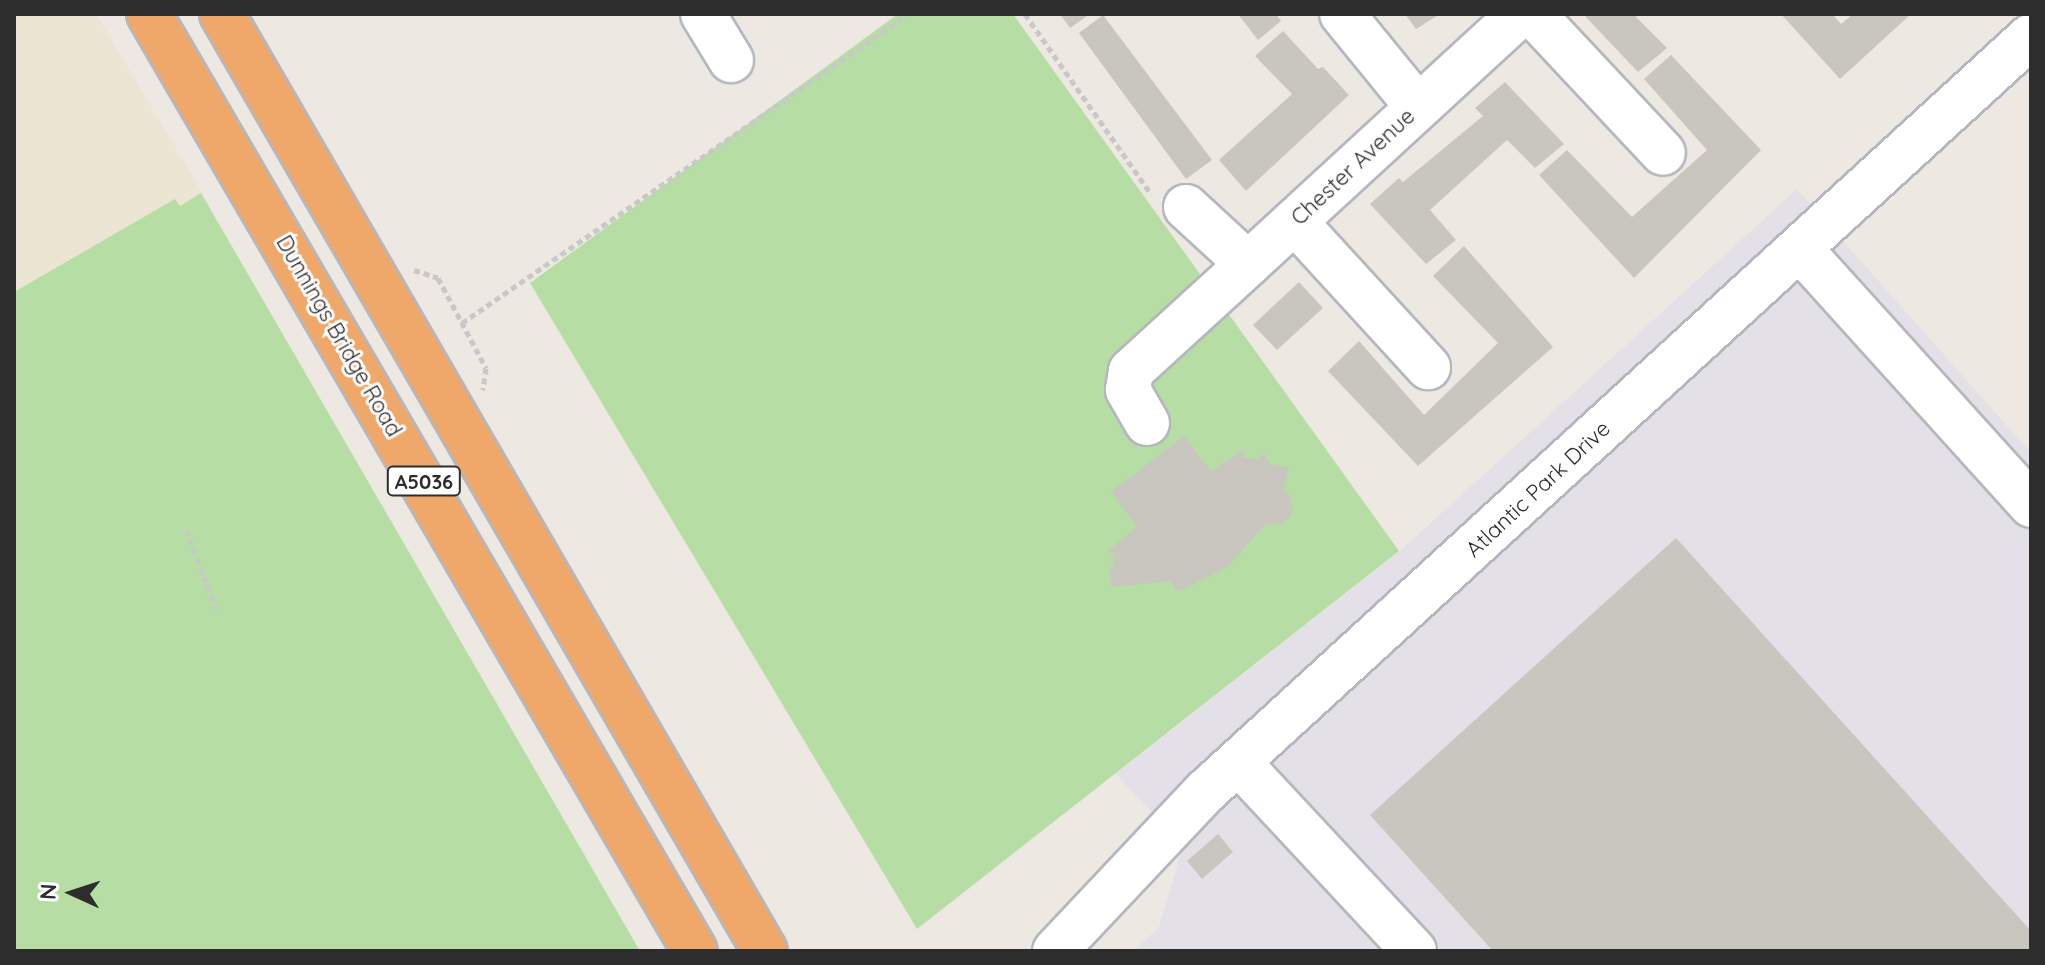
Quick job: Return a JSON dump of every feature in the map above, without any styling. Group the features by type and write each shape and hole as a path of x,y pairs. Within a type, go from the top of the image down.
{"highway":[{"name":"Dunnings Bridge Road","path":"149,14 695,951"},
{"name":"A5036","path":"222,14 765,951"}],"street":[{"path":"703,14 731,60"},
{"path":"1342,14 1417,106"},
{"name":"Chester Avenue","path":"1147,423 1128,390 1131,371 1520,14"},
{"path":"1533,14 1663,153"},
{"name":"Atlantic Park Drive","path":"1055,951 1167,831 1238,762 2031,36"},
{"path":"1169,201 1248,264"},
{"path":"1295,222 1428,367"},
{"path":"1800,249 2031,505"},
{"path":"1238,762 1414,951"}],"path":[{"path":"462,323 909,14"},
{"path":"1025,14 1169,201"},
{"path":"186,530 216,609"}],"shaded area":[{"path":"14,14 96,14 205,197 14,308"},
{"path":"1797,189 2031,453 2031,951 1134,951 1159,927 1183,846 1116,774 1400,551"}],"green space":[{"path":"898,14 1013,14 1399,551 917,929 530,283"},
{"path":"201,193 640,951 14,951 14,292 175,199 180,206"}],"building":[{"path":"1060,14 1090,14 1070,28"},
{"path":"1238,14 1276,14 1281,21 1258,40"},
{"path":"1405,14 1440,14 1416,29"},
{"path":"1583,14 1639,14 1636,17 1667,48 1638,72"},
{"path":"1781,14 1832,14 1841,24 1853,14 1911,14 1840,79"},
{"path":"1103,15 1212,160 1186,179 1079,33"},
{"path":"1283,31 1318,69 1323,67 1349,95 1246,191 1219,160 1292,94 1255,56"},
{"path":"1671,55 1761,150 1634,278 1539,175 1567,150 1632,217 1707,150 1644,79"},
{"path":"1505,82 1564,144 1535,168 1507,140 1430,210 1456,240 1426,264 1370,204 1399,178 1403,182 1483,116 1475,108"},
{"path":"1464,246 1553,347 1418,466 1328,371 1359,341 1424,415 1498,343 1433,276"},
{"path":"1299,282 1323,308 1277,350 1253,325"},
{"path":"1184,436 1211,471 1244,449 1243,457 1256,460 1263,454 1271,464 1289,468 1283,490 1290,496 1293,506 1290,518 1280,525 1267,523 1226,568 1178,592 1170,581 1112,587 1108,570 1113,566 1114,553 1106,552 1137,527 1111,492"},
{"path":"1676,538 2031,931 2031,951 1493,951 1370,815"},
{"path":"1218,834 1233,852 1202,879 1187,861"}]}
